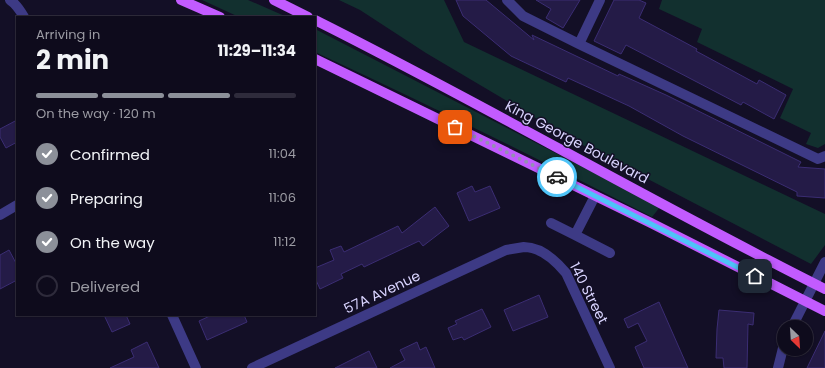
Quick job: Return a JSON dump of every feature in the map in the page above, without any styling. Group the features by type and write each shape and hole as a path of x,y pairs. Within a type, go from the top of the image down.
{"main road":[{"path":"181,0 218,16"},
{"path":"274,0 306,16"},
{"name":"King George Boulevard","path":"316,20 390,57 695,222 825,289"},
{"path":"316,59 595,196 825,311"}],"street":[{"path":"10,0 21,11 24,16"},
{"path":"507,0 523,16 579,44 818,159 825,156"},
{"path":"579,44 600,0"},
{"path":"575,235 595,196"},
{"path":"0,215 16,206"},
{"path":"551,223 610,253"},
{"name":"57A Avenue","path":"252,368 506,250 526,247"},
{"name":"140 Street","path":"526,247 546,255 557,263 566,273 610,368"},
{"path":"796,320 825,262"},
{"path":"172,316 196,368"},
{"path":"778,368 781,356"}],"green space":[{"path":"202,0 248,0 285,16 237,16"},
{"path":"339,0 444,0 464,42 825,214 825,245 811,264 571,139 426,53 360,10"},
{"path":"662,0 825,0 825,144 818,148 806,144 811,133 780,118 793,89 697,42 702,29 659,9"},
{"path":"316,30 660,207 652,217 400,92 316,52"}],"building":[{"path":"456,0 486,0 534,40 532,35 618,76 619,74 666,95 801,162 798,167 825,169 825,198 797,196 797,192 683,136 629,106 568,78 566,82 511,56 463,16"},
{"path":"536,0 580,0 563,28 546,18 551,9"},
{"path":"614,0 639,0 646,3 639,18 697,49 696,51 757,84 759,80 786,95 774,119 743,102 741,105 626,45 621,54 594,41"},
{"path":"16,121 16,143 6,148 0,137 0,129"},
{"path":"472,186 475,192 490,186 500,208 469,221 457,193"},
{"path":"435,207 449,226 423,246 419,241 364,267 362,264 341,274 343,278 320,289 316,280 316,268 334,260 330,250 341,246 344,252 398,226 402,233"},
{"path":"9,250 16,263 16,281 0,289 0,255"},
{"path":"539,295 548,317 513,331 504,310"},
{"path":"659,302 688,368 644,368 635,347 647,341 638,323 628,328 624,319"},
{"path":"482,309 491,327 464,340 462,337 453,340 448,328 457,324 455,321"},
{"path":"719,310 754,313 753,325 748,324 747,368 724,368 723,358 716,358"},
{"path":"104,316 126,316 130,324 112,332"},
{"path":"210,316 244,316 247,322 207,340 199,321"},
{"path":"825,331 825,368 807,368"},
{"path":"147,342 159,368 110,368 134,357 131,350"},
{"path":"417,342 420,350 426,347 435,368 390,368 405,360 400,350"},
{"path":"369,351 377,368 335,368"}],"way so far":[{"path":"455,127 557,177"}],"route":[{"path":"557,177 755,276"}]}
